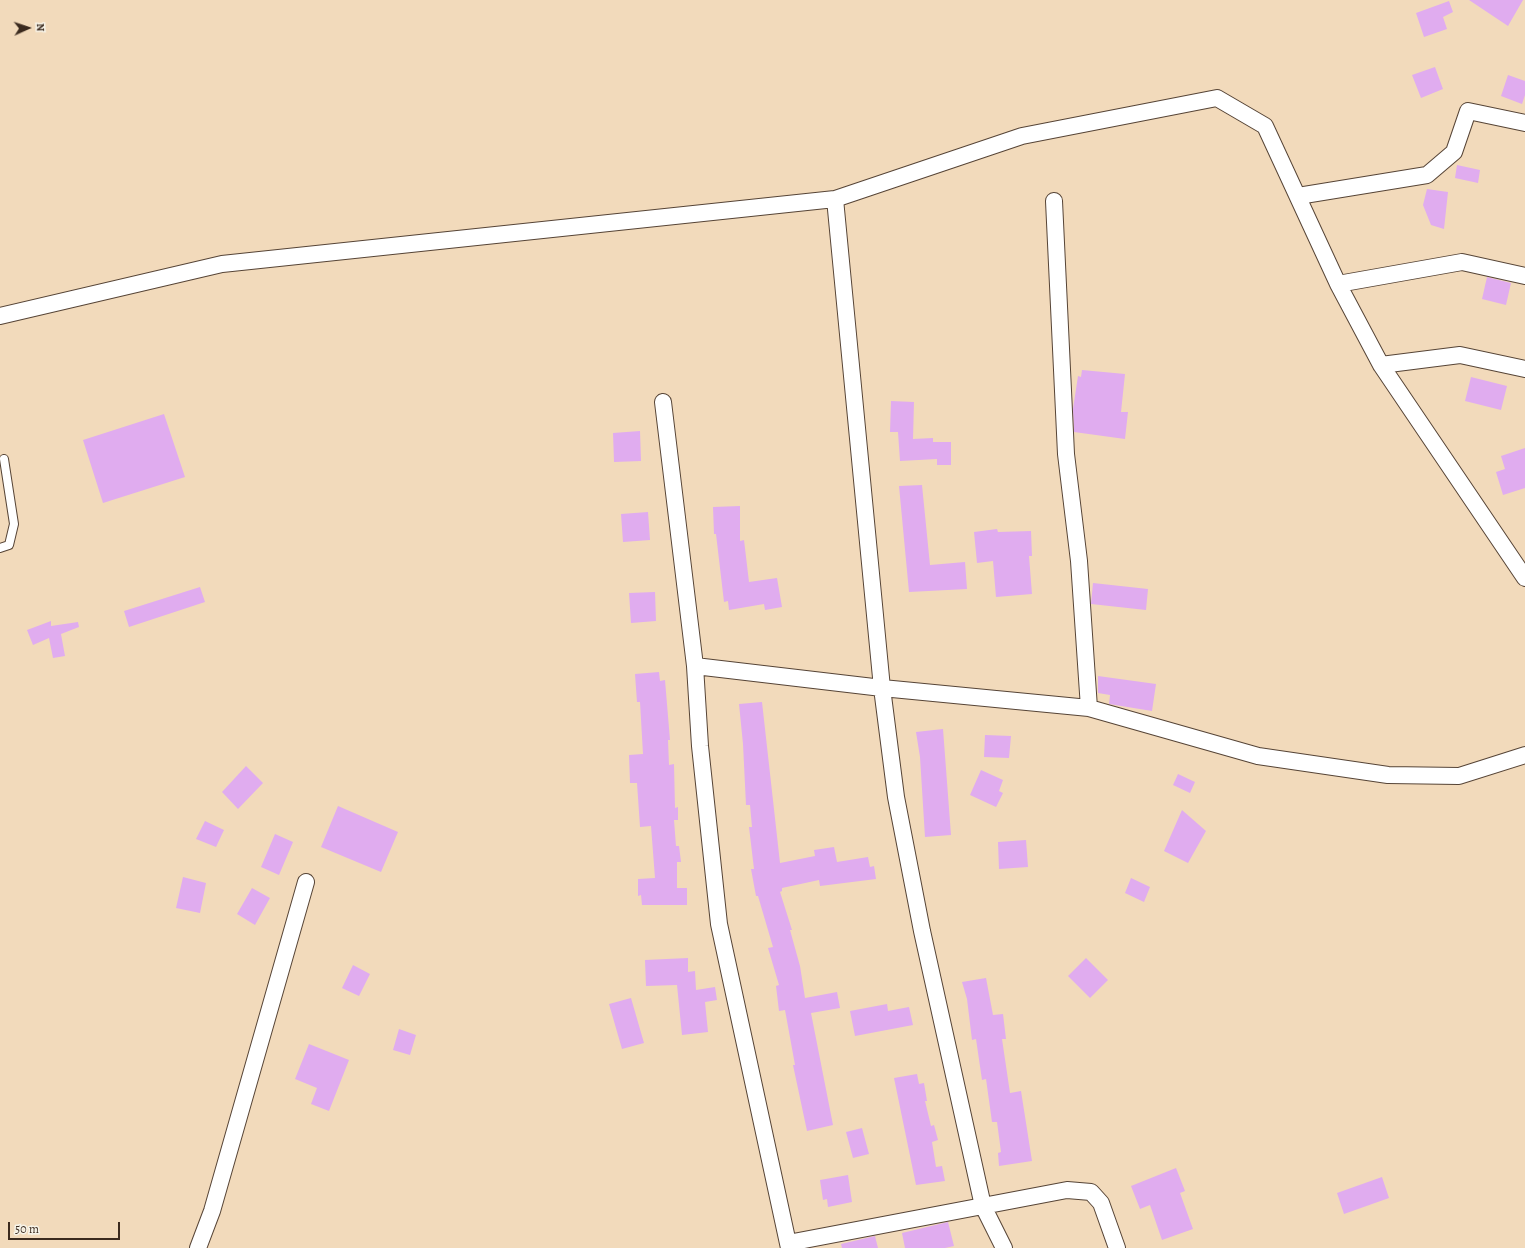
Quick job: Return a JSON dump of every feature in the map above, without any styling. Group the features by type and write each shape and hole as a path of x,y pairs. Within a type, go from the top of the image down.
{"street":[{"path":"0,316 222,264 835,199 1022,136 1217,98 1265,126 1338,284 1382,365 1525,578"},
{"path":"1298,196 1428,175 1454,152 1468,111 1525,123"},
{"path":"835,199 882,688 896,797 922,931 983,1206 1004,1248"},
{"path":"1054,201 1066,454 1079,561 1089,708"},
{"path":"1338,284 1462,262 1525,276"},
{"path":"1382,365 1460,355 1525,369"},
{"path":"663,402 695,666 700,746 719,924 789,1246 1067,1190 1091,1192 1101,1203 1118,1248"},
{"path":"695,666 882,688 1089,708 1258,756 1388,775 1460,776 1525,755"},
{"path":"198,1248 212,1210 306,882"}],"lane":[{"path":"0,548 9,545 14,524 4,459"}],"building":[{"path":"1469,0 1523,0 1508,26"},
{"path":"1449,1 1453,12 1443,17 1447,29 1424,37 1416,13"},
{"path":"1435,67 1443,89 1421,98 1412,75"},
{"path":"1508,75 1525,81 1525,95 1522,104 1501,96"},
{"path":"1457,165 1480,170 1478,183 1455,178"},
{"path":"1427,189 1448,192 1444,229 1431,225 1423,205"},
{"path":"1487,277 1511,283 1506,305 1482,299"},
{"path":"1082,370 1125,374 1121,412 1128,412 1125,439 1074,432 1073,409 1078,376 1081,377"},
{"path":"1471,377 1507,386 1501,410 1465,401"},
{"path":"891,401 914,402 913,439 933,438 933,442 951,442 951,465 937,465 937,459 900,461 898,432 890,432"},
{"path":"164,414 185,477 103,503 83,440"},
{"path":"640,431 641,461 614,462 613,433"},
{"path":"1525,448 1525,488 1503,495 1496,472 1505,469 1501,456"},
{"path":"922,485 930,565 965,562 967,589 909,592 899,486"},
{"path":"740,506 740,541 744,540 749,582 777,578 782,607 765,610 764,604 729,610 728,601 724,602 716,534 714,534 713,507"},
{"path":"648,512 650,540 623,542 621,514"},
{"path":"997,529 998,532 1031,531 1032,556 1029,556 1032,594 996,597 993,561 977,563 974,532"},
{"path":"1093,583 1148,589 1146,610 1091,604"},
{"path":"200,587 205,602 129,627 124,611"},
{"path":"655,592 656,621 631,623 629,593"},
{"path":"51,621 51,626 78,622 79,627 61,634 65,656 53,658 49,638 33,645 27,630"},
{"path":"659,672 660,681 665,680 670,740 668,740 669,765 674,764 675,808 678,807 678,820 674,820 676,846 679,846 681,862 677,862 677,888 687,888 687,905 642,905 641,895 638,896 638,879 655,878 651,826 640,827 637,783 630,783 629,755 643,754 640,702 637,702 635,674"},
{"path":"1098,676 1156,684 1152,711 1109,704 1110,695 1098,693"},
{"path":"762,702 780,863 815,856 814,850 834,847 837,862 868,857 870,867 874,866 876,879 820,886 819,880 782,888 782,891 780,892 792,930 790,930 800,966 805,998 837,992 840,1008 811,1013 833,1125 807,1131 793,1065 795,1065 785,1010 779,1011 776,986 779,985 768,948 773,947 758,896 756,896 751,869 754,869 749,827 752,827 750,805 746,805 743,744 739,704"},
{"path":"943,729 951,835 925,837 920,757 916,732"},
{"path":"985,735 1011,736 1009,758 984,757"},
{"path":"246,766 263,783 238,809 222,792"},
{"path":"981,770 1003,780 999,791 1003,793 996,807 970,795"},
{"path":"1178,774 1195,782 1190,793 1173,785"},
{"path":"338,806 398,832 381,872 321,847"},
{"path":"1182,810 1206,831 1188,863 1164,851"},
{"path":"205,821 224,830 216,847 196,839"},
{"path":"275,834 293,842 279,875 261,867"},
{"path":"1026,840 1028,867 999,869 998,842"},
{"path":"183,877 206,883 200,913 176,908"},
{"path":"1131,878 1150,887 1144,902 1125,893"},
{"path":"252,888 270,898 255,925 237,914"},
{"path":"688,958 688,972 695,971 696,990 715,987 717,1000 705,1002 708,1032 682,1035 677,985 646,986 645,960"},
{"path":"1086,958 1108,980 1090,998 1068,976"},
{"path":"353,965 370,974 359,996 342,988"},
{"path":"986,978 993,1015 1003,1014 1006,1039 1002,1039 1010,1093 1021,1091 1032,1161 999,1166 998,1153 1001,1152 997,1122 992,1122 986,1079 982,1080 976,1039 972,1040 967,999 962,982"},
{"path":"631,998 644,1043 622,1049 609,1004"},
{"path":"887,1004 888,1011 909,1007 913,1025 855,1036 850,1011"},
{"path":"399,1029 416,1035 410,1055 393,1050"},
{"path":"309,1044 349,1060 329,1111 311,1104 317,1088 295,1079"},
{"path":"917,1074 919,1084 924,1083 927,1101 925,1101 931,1126 934,1125 938,1140 932,1142 936,1167 942,1166 945,1181 916,1185 894,1078"},
{"path":"862,1128 869,1154 853,1158 846,1132"},
{"path":"1176,1168 1185,1191 1180,1193 1193,1229 1162,1240 1150,1205 1140,1209 1131,1186"},
{"path":"848,1175 852,1202 828,1207 827,1199 823,1200 820,1180"},
{"path":"1382,1177 1389,1198 1344,1214 1337,1193"},
{"path":"948,1222 954,1246 945,1248 905,1248 902,1233"},
{"path":"875,1236 878,1248 842,1248 841,1244"}]}
